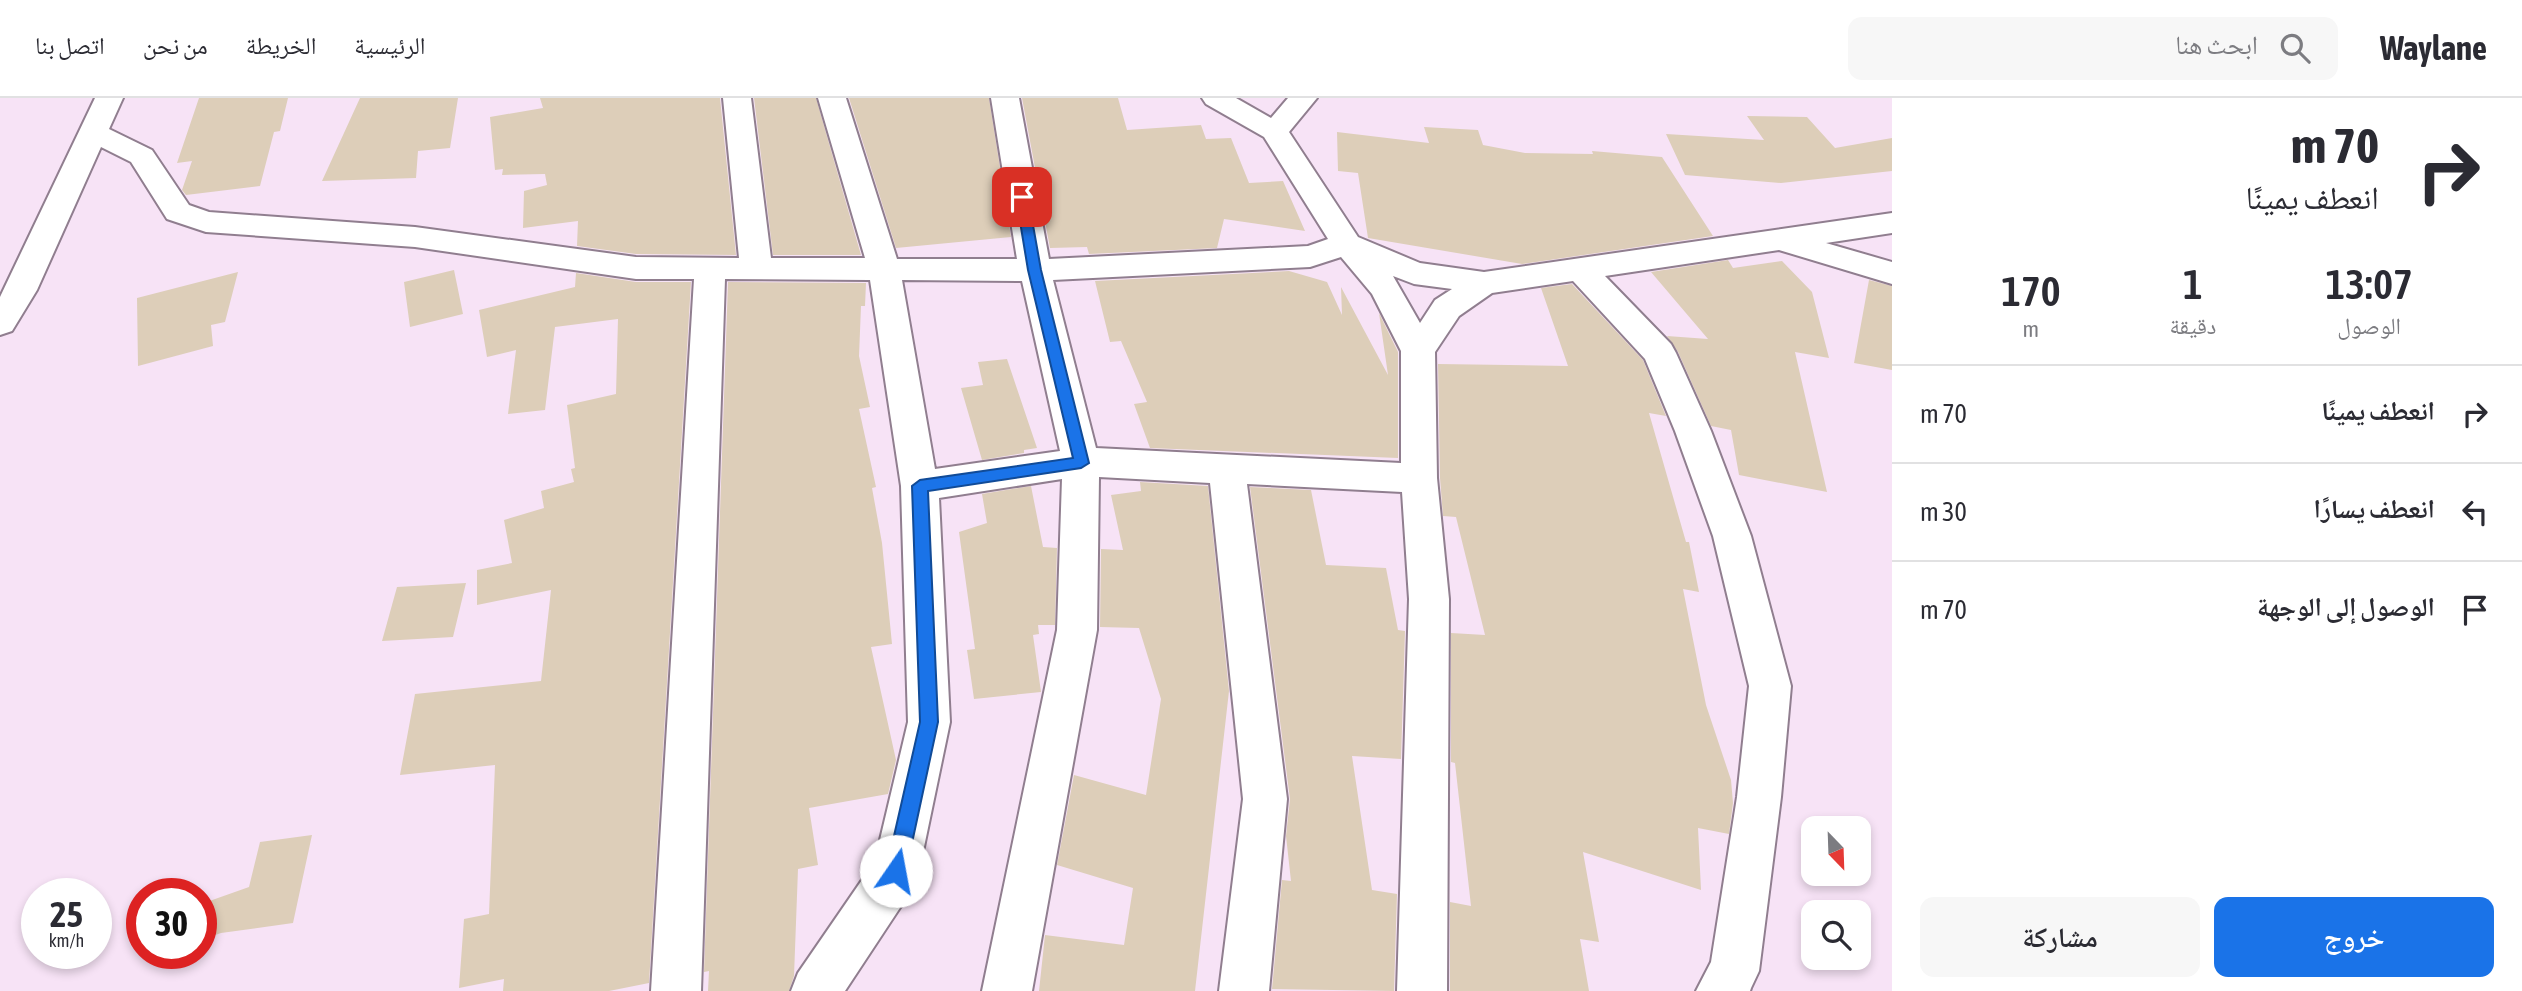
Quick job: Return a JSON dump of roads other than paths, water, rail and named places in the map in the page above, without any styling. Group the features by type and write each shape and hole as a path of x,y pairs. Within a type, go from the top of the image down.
{"street":[{"path":"0,323 21,290 109,98"},
{"path":"737,98 756,268"},
{"path":"816,991 896,871 929,722 920,486 884,268 832,98"},
{"path":"1005,98 1035,270 1081,463 1077,630 1007,991"},
{"path":"1216,98 1275,131 1347,244 1385,288 1418,351 1419,478 1429,599 1422,991"},
{"path":"1275,131 1303,98"},
{"path":"95,133 142,156 178,212 206,222 415,237 636,268 1035,270 1310,256 1347,244 1414,272 1484,284 1892,223"},
{"path":"1780,240 1892,273"},
{"path":"676,991 710,268"},
{"path":"1580,269 1659,353 1693,430 1732,536 1770,686 1759,797 1734,971 1721,991"},
{"path":"1418,351 1447,308 1484,284"},
{"path":"920,486 1081,463 1419,478"},
{"path":"1227,468 1265,799 1244,991"}]}
